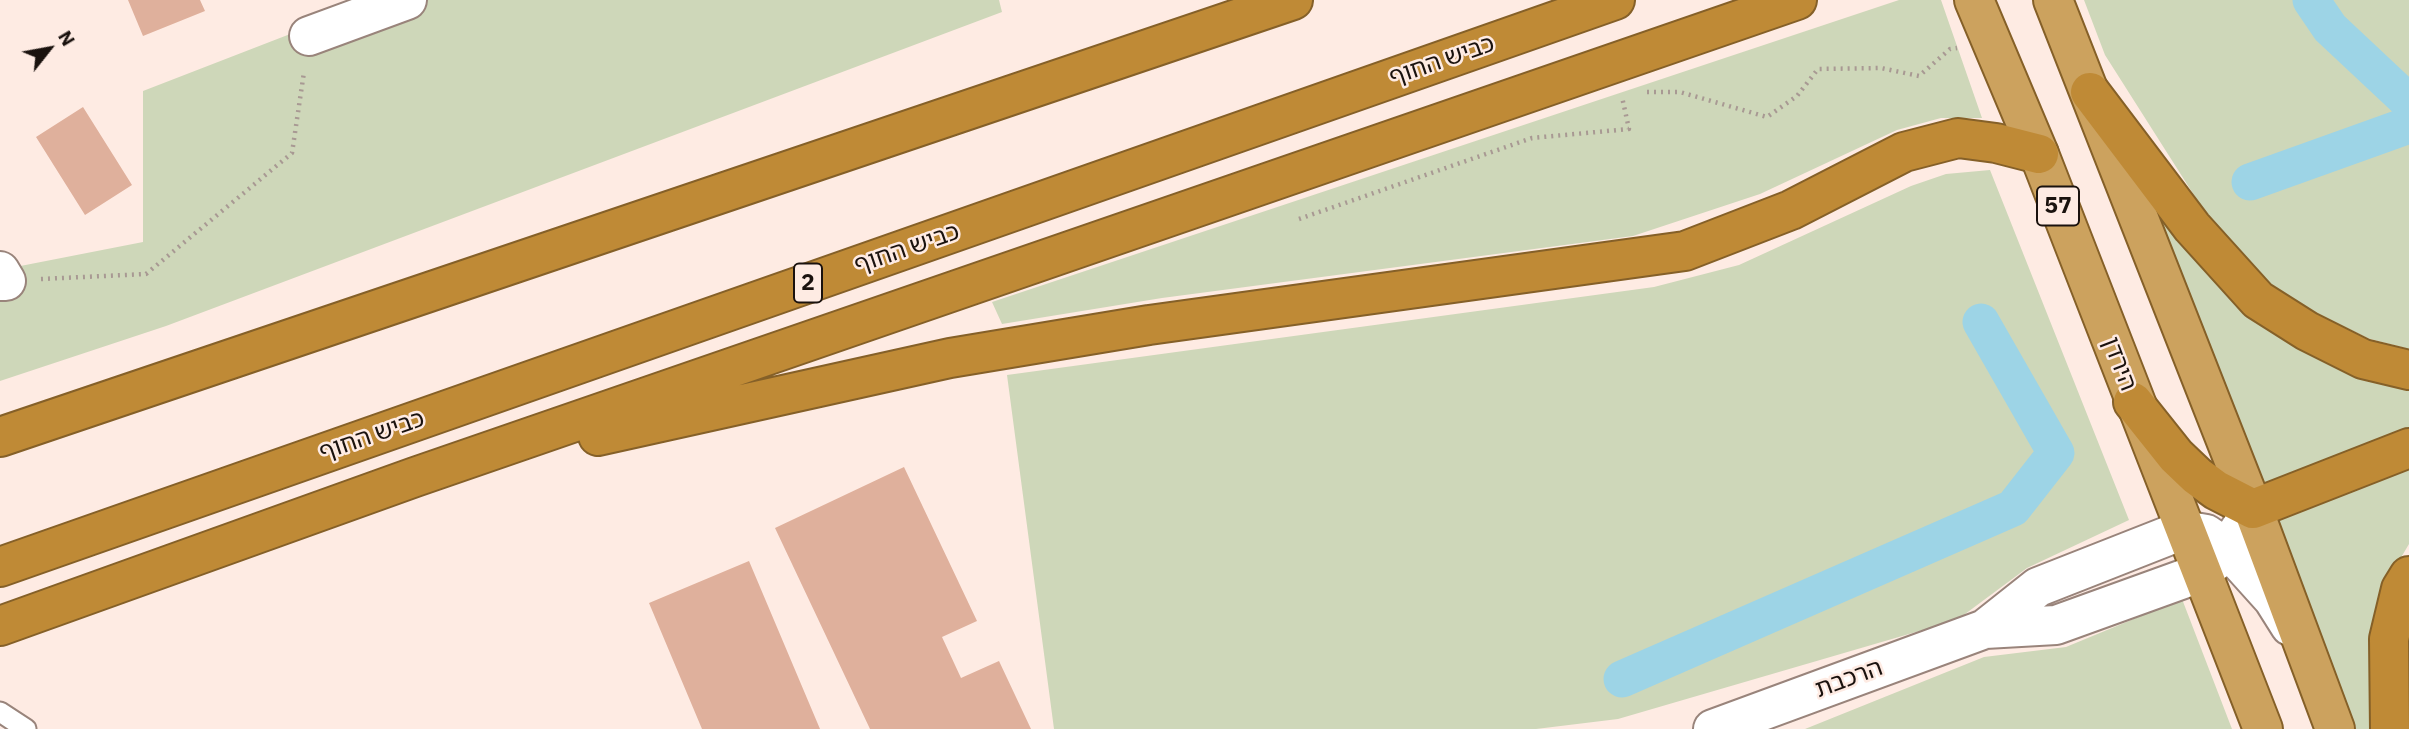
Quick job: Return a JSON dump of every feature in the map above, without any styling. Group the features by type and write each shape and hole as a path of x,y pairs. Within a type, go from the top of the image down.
{"highway":[{"path":"1132,54 1234,0"},
{"path":"0,437 1293,0"},
{"name":"כביש החוף","path":"0,567 1615,0"},
{"path":"3,629 415,477 1797,0"},
{"path":"2053,0 2253,509 2335,729"},
{"name":"הירדן","path":"1977,6 2039,154 2183,530 2214,561 2263,729"},
{"path":"2090,92 2192,227 2258,300 2307,331 2363,359 2409,370"},
{"path":"415,477 950,358 1149,325 1685,251 1791,210 1903,152 1958,138 1996,143 2039,154"},
{"path":"2133,402 2169,447 2197,476 2216,490 2253,509 2409,448"},
{"path":"2390,729 2389,639 2402,589 2409,576"}],"street":[{"path":"309,36 407,0"},
{"path":"2253,509 2214,561 2273,600 2306,655"},
{"name":"הרכבת","path":"1985,629 2038,587 2183,530"},
{"name":"הרכבת","path":"1713,729 1985,629 2056,625 2214,561"}],"lane":[{"path":"0,712 26,729"}],"path":[{"path":"2,278 146,274 292,153 309,36"},
{"path":"1644,92 1680,92 1767,117 1797,96 1818,69 1881,68 1919,76 1951,49 1963,47"},
{"path":"1299,219 1532,138 1629,128 1620,92 1632,92"}],"green space":[{"path":"378,0 999,0 1002,12 166,326 0,381 0,270 143,242 143,91"},
{"path":"1899,0 1941,0 1982,118 1941,118 1897,130 1760,194 1633,236 1162,298 1002,324 992,302"},
{"path":"2084,0 2409,0 2409,349 2370,339 2317,314 2271,284 2241,254 2199,203 2105,55"},
{"path":"1990,170 2129,520 2027,568 1957,620 1618,719 1536,729 1054,729 1007,375 1654,287 1739,265 1911,186 1946,174"},
{"path":"2139,187 2221,273 2409,377 2409,436 2260,493"},
{"path":"2409,458 2409,544 2386,583 2376,729 2347,729 2267,514"},
{"path":"2182,599 2232,729 1805,729 1984,657 2066,647"}],"building":[{"path":"128,0 200,0 205,11 143,36"},
{"path":"83,107 132,185 85,215 36,137"},
{"path":"904,467 977,621 942,637 961,678 999,661 1031,729 870,729 775,528"},
{"path":"749,561 820,729 702,729 649,603"}],"waterway":[{"path":"2311,0 2330,28 2409,102"},
{"path":"2250,182 2409,125"},
{"path":"1622,679 2013,508 2056,453 1981,322"}]}
